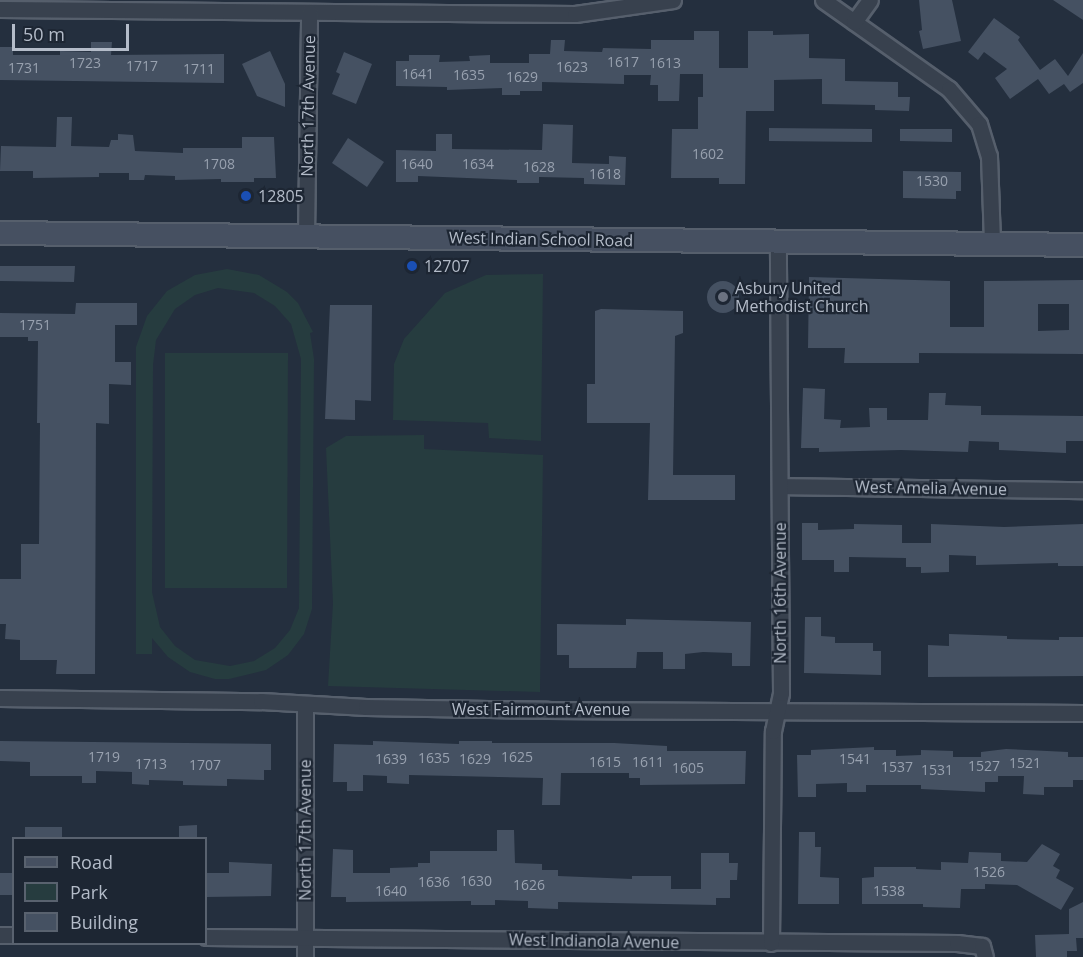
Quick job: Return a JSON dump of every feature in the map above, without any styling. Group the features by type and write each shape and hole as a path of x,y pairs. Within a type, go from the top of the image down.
{"main road":[{"name":"West Indian School Road","path":"0,233 1083,245"}],"street":[{"path":"0,9 575,14 673,0"},
{"path":"823,0 949,88 979,124 989,156 992,244"},
{"path":"854,22 870,0"},
{"name":"North 17th Avenue","path":"306,236 309,12"},
{"name":"North 16th Avenue","path":"771,943 773,731 781,693 778,242"},
{"name":"West Amelia Avenue","path":"780,486 1083,490"},
{"name":"West Fairmount Avenue","path":"0,698 423,708 1083,712"},
{"name":"North 17th Avenue","path":"305,704 305,957"},
{"name":"West Indianola Avenue","path":"207,937 957,943 984,952"}],"green space":[{"path":"227,269 259,275 287,292 298,303 313,332 310,333 314,359 312,609 304,634 288,655 266,670 229,679 215,679 190,672 168,657 152,638 152,654 136,654 136,347 147,316 167,291 195,275","holes":["218,288 254,293 275,306 291,324 301,359 299,608 290,630 275,648 254,661 230,666 195,660 175,646 160,627 152,592 153,365 156,340 175,309 195,295"]},
{"path":"543,274 541,441 489,438 488,423 393,420 394,364 404,339 445,293 486,275"},
{"path":"165,353 288,353 287,588 165,588"},
{"path":"424,435 424,449 543,455 540,692 328,686 333,603 326,448 346,436"}],"building":[{"path":"919,0 952,0 961,41 923,49 919,31 922,30"},
{"path":"1053,0 1083,0 1083,20"},
{"path":"994,18 1020,37 1018,40 1040,70 1055,59 1068,76 1083,53 1083,83 1070,92 1064,84 1049,94 1038,79 1010,99 995,78 1007,69 984,52 978,60 968,52"},
{"path":"694,31 719,31 719,68 748,68 748,31 773,31 773,35 809,34 809,58 845,59 845,81 898,82 898,97 910,97 909,111 875,110 875,105 822,104 822,79 774,80 774,111 746,111 745,184 719,184 719,178 671,178 672,129 698,129 698,97 703,97 703,74 680,74 679,101 658,101 658,85 650,85 651,75 624,75 624,84 542,82 542,91 520,91 520,95 502,95 502,88 447,90 447,87 396,86 396,61 409,61 409,55 440,55 439,62 470,61 469,56 490,55 490,63 529,63 529,54 550,54 551,40 565,40 564,51 602,52 603,48 651,49 651,40 694,40"},
{"path":"91,42 112,42 111,55 224,54 224,83 0,80 0,47 13,47 13,55 60,55 60,51 91,52"},
{"path":"270,51 285,84 285,107 257,96 242,64"},
{"path":"344,52 372,64 356,104 332,94 340,74 336,72"},
{"path":"57,117 72,117 71,146 109,147 111,140 118,140 118,134 133,135 135,151 183,153 183,148 242,148 242,137 274,137 276,178 254,178 254,182 221,182 221,179 175,180 175,176 145,175 144,180 129,180 129,173 99,173 99,177 33,178 33,171 0,171 1,146 56,147"},
{"path":"543,124 573,125 572,163 609,164 609,156 626,157 625,185 584,184 584,178 539,177 539,183 418,176 418,182 396,182 396,150 436,151 436,134 452,134 452,149 542,150"},
{"path":"769,128 872,129 872,142 769,141"},
{"path":"900,129 952,129 952,142 900,141"},
{"path":"348,138 384,162 367,187 332,163"},
{"path":"903,171 961,172 961,191 956,191 956,199 903,198"},
{"path":"0,266 75,266 74,282 0,281"},
{"path":"809,277 950,281 950,327 984,327 984,281 1083,280 1083,354 919,353 919,363 844,363 845,348 808,348","holes":["1038,304 1069,304 1069,330 1038,331"]},
{"path":"723,281 734,286 739,297 734,308 723,313 712,308 707,297 712,286"},
{"path":"76,303 137,303 137,325 115,325 115,362 131,362 131,385 109,384 109,424 96,423 95,674 56,674 57,660 20,660 20,640 5,639 6,624 0,624 0,579 21,579 21,544 39,544 40,423 37,423 38,341 28,341 28,337 0,337 0,313 75,314"},
{"path":"330,305 372,305 371,401 355,400 355,420 325,419"},
{"path":"601,309 683,311 683,333 675,336 673,475 735,475 735,500 648,500 650,423 587,423 587,384 595,384 595,311"},
{"path":"803,388 825,389 824,419 841,420 840,428 870,427 869,408 887,408 887,420 928,420 929,393 946,393 945,405 981,406 981,415 1083,416 1083,441 1066,441 1066,453 999,450 999,442 969,441 968,452 901,450 819,452 819,448 801,448"},
{"path":"802,523 818,523 818,530 854,529 854,524 902,525 902,543 931,543 931,524 1004,527 1083,524 1083,566 1058,566 1058,563 976,565 976,556 949,555 949,572 921,573 921,567 906,567 906,558 849,557 849,572 834,572 834,560 802,560"},
{"path":"805,617 821,617 821,636 835,637 835,643 873,643 873,651 881,651 881,675 804,673"},
{"path":"626,619 751,622 750,666 732,666 732,653 703,652 685,654 685,669 663,669 663,652 637,652 636,668 569,668 569,655 557,655 557,624 626,625"},
{"path":"949,634 1007,636 1007,639 1059,640 1059,637 1083,637 1083,676 928,677 928,645 949,646"},
{"path":"0,741 271,744 271,770 264,770 264,780 227,779 227,786 183,785 183,781 149,780 149,785 132,784 132,772 96,771 96,783 82,783 82,776 30,776 30,762 0,761"},
{"path":"373,741 459,744 459,741 614,743 667,746 667,751 746,751 745,784 640,785 640,778 629,778 629,773 561,773 560,805 542,805 543,778 409,775 409,784 387,783 387,776 363,775 363,791 347,791 347,782 333,782 334,744 373,745"},
{"path":"874,747 874,750 896,750 896,756 921,755 921,750 953,751 953,757 981,757 981,752 1006,749 1068,752 1068,757 1083,757 1083,780 1073,780 1073,787 1044,787 1044,795 1023,794 1024,776 998,776 998,782 985,782 985,792 921,789 921,785 866,785 866,792 847,792 847,783 816,784 816,797 798,797 797,755 811,755 811,750"},
{"path":"197,825 197,837 179,837 179,826"},
{"path":"25,827 62,827 62,837 25,837"},
{"path":"497,830 514,830 515,863 542,864 542,870 558,870 558,876 632,879 632,876 671,876 671,889 701,889 701,853 729,853 729,863 738,863 737,880 730,880 730,898 716,898 716,905 558,902 558,909 528,908 528,901 495,900 495,905 471,905 471,901 346,902 346,897 331,897 333,849 353,850 353,873 390,873 390,868 418,867 418,863 430,863 430,851 497,851"},
{"path":"799,832 815,832 815,847 821,847 820,877 839,878 839,904 798,904"},
{"path":"1042,844 1060,854 1053,866 1060,870 1056,878 1074,888 1061,910 1017,885 985,884 985,889 961,889 960,908 923,907 923,904 862,904 862,878 874,877 874,867 916,867 916,869 941,870 941,862 968,863 969,852 1001,853 1001,861 1027,862"},
{"path":"229,862 272,864 271,896 207,897 207,873 229,873"},
{"path":"0,873 12,873 12,895 0,895"},
{"path":"1083,902 1083,938 1076,938 1077,951 1067,951 1067,957 1036,957 1035,935 1069,934 1069,909"}],"place":[{"name":"12805","path":"246,196"},
{"name":"12707","path":"412,266"},
{"name":"Asbury United Methodist Church","path":"723,297"}]}
